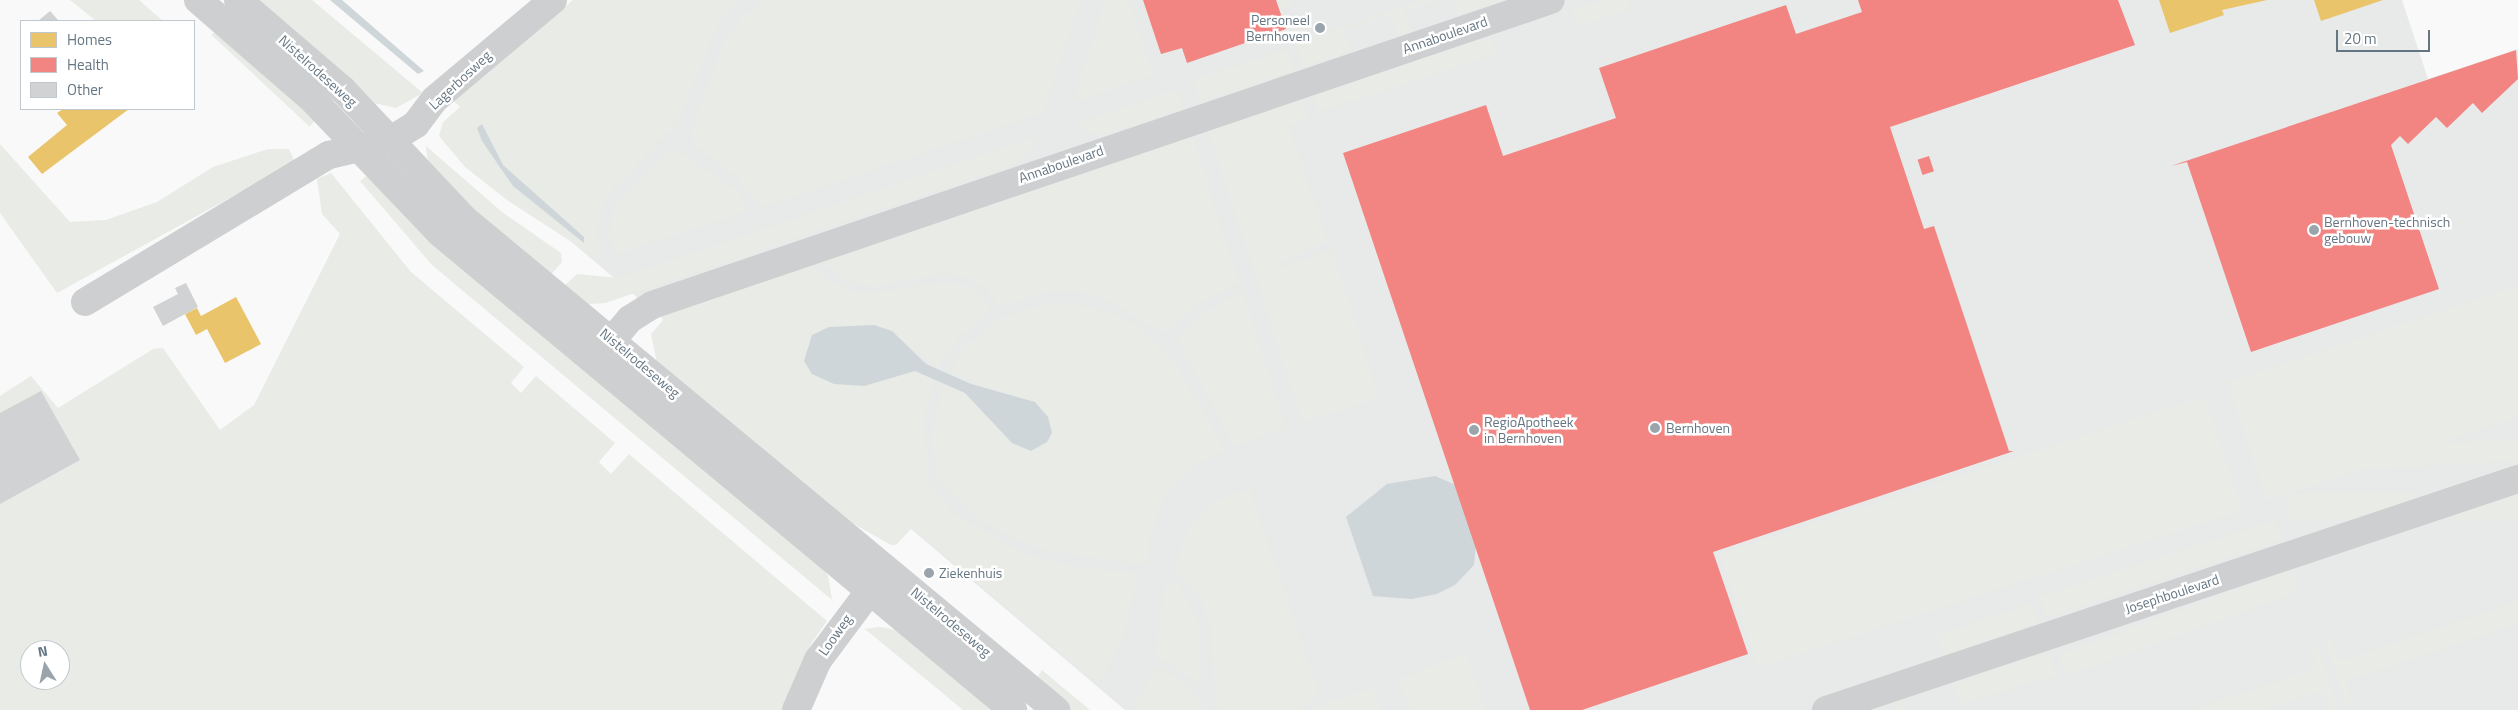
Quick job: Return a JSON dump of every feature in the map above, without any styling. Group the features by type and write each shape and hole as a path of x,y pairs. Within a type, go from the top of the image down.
{"street":[{"name":"Nistelrodeseweg","path":"198,0 314,101 440,233 868,592 1013,710"},
{"name":"Nistelrodeseweg","path":"238,0 343,90 463,218 1056,710"},
{"name":"Lagerbosweg","path":"361,150 389,141 416,124 435,99 553,0"},
{"name":"Annaboulevard","path":"593,363 611,339 652,305 1551,0"},
{"path":"85,302 329,155 361,150"},
{"name":"Josephboulevard","path":"1826,710 2518,479"},
{"name":"Looweg","path":"796,710 818,660 887,568"}],"shaded area":[{"path":"70,0 139,0 162,20 95,20"},
{"path":"251,0 312,0 423,93 396,108 365,101"},
{"path":"330,0 342,0 424,71 418,74"},
{"path":"573,0 742,0 719,22 678,122 607,194 597,226 601,261 507,200 465,167 439,136 443,122 460,107 453,100","holes":["485,125 503,165 518,179 496,166"]},
{"name":"Bernhoven","path":"594,0 2402,0 2428,79 2518,49 2518,710 1125,710 458,146"},
{"path":"763,0 1081,0 1043,113 763,207 735,175 695,146 691,132 723,43 739,20"},
{"path":"1105,0 1129,0 1153,75 1073,103"},
{"path":"1271,0 1291,0 1293,5 1283,9 1289,29 1281,32"},
{"path":"1422,0 1437,0 1404,11 1411,31 1398,36 1391,15 1344,30 1350,51 1303,68 1291,31 1297,17 1305,39"},
{"path":"1454,0 1504,0 1459,15"},
{"path":"1601,0 1628,0 1631,9 1577,27 1571,10"},
{"path":"219,27 317,118 309,126 211,35"},
{"path":"1491,36 1497,54 1318,112 1312,94"},
{"path":"1287,49 1294,71 1200,101 1193,80"},
{"path":"1177,89 1184,109 1103,135 1087,134 1076,124"},
{"path":"1303,100 1309,118 1289,125 1328,241 1255,276 1208,130"},
{"path":"482,124 503,165 584,237 584,243 513,186 482,141 477,128"},
{"path":"1035,137 1030,151 1016,164 605,303 588,304 562,288 577,274 618,278"},
{"path":"1193,137 1239,282 1197,306 1168,330 1158,330 1109,301 1081,292 1055,290 999,307 984,287 966,277 943,273 873,287 843,279 820,261"},
{"path":"0,144 70,222 106,220 157,202 213,167 268,149 289,149 295,162 57,293 0,213"},
{"path":"426,146 502,212 561,253 562,262 549,277 443,189 428,162"},
{"path":"677,151 738,191 748,211 617,254 609,237 614,206 666,154"},
{"path":"331,173 411,272 524,367 511,383 521,393 536,376 615,443 599,462 611,474 629,454 827,621 811,644 784,710 0,710 0,396 31,376 58,408 153,349 163,348 220,430 254,405 340,234 322,214 317,179"},
{"path":"369,174 820,563 828,576 832,600 432,265 360,181"},
{"path":"1332,250 1380,397 1303,422 1255,275"},
{"path":"810,264 829,281 862,294 947,282 969,287 987,303 992,311 960,336 937,369 892,331 915,371 933,379 924,421 929,484 953,514 1031,556 1078,567 1140,573 1122,640 1099,684 912,528 896,545 891,545 831,511 657,363 651,334 671,311"},
{"path":"2518,285 2518,417 2266,501 2228,382"},
{"path":"1242,290 1286,428 1235,446 1177,340 1208,311"},
{"path":"1065,302 1106,311 1143,329 1173,359 1225,450 1194,466 1167,492 1150,537 1148,561 1140,564 1047,551 1017,539 975,517 937,481 931,440 943,384 965,393 1012,443 1035,403 949,374 962,349 998,319 1041,304"},
{"path":"874,325 892,331 926,364 971,384 1035,402 1048,417 1052,433 1047,442 1031,451 1012,443 965,393 915,371 864,386 834,384 812,374 804,361 812,335 829,327"},
{"path":"2205,396 2242,510 1757,668 1720,554"},
{"path":"2517,439 2518,461 2275,474 2274,452"},
{"path":"1435,476 1456,485 1476,545 1474,565 1455,585 1437,594 1411,599 1373,596 1346,517 1387,484"},
{"path":"1250,488 1319,693 1301,710 1217,710 1209,623 1202,600 1176,569 1183,539 1198,517 1221,499"},
{"path":"2288,494 2518,494 2518,519 2288,519"},
{"path":"2275,520 2282,541 2047,617 2040,596"},
{"path":"2291,570 2299,592 2067,676 2059,654"},
{"path":"1175,579 1199,622 1201,685 1155,654 1165,586 1173,586"},
{"path":"2518,601 2518,624 2346,681 2354,704 2347,706 2325,640 2332,638 2340,661"},
{"path":"2031,603 2038,623 1943,655 1936,636"},
{"path":"880,627 896,630 997,710 963,710 865,629"},
{"path":"2316,644 2338,709 2331,710 2324,690 2263,710 2191,710 2317,668 2310,646"},
{"path":"2048,652 2056,675 1940,710 1959,704 1953,684"},
{"path":"1466,653 1485,710 1409,710 1399,679"},
{"path":"1157,665 1185,683 1206,710 1132,710"},
{"path":"1042,670 1090,710 1069,710 1038,676"},
{"path":"1374,688 1381,710 1312,710 1322,703"},
{"path":"1898,700 1902,700 1906,704 1906,708 1903,711 1897,711 1894,708 1894,704"}],"building: Homes":[{"path":"2159,0 2267,0 2222,10 2224,15 2170,33"},
{"path":"2314,0 2383,0 2321,21"},
{"path":"62,110 128,110 42,174 28,157 67,125 57,113"},
{"path":"236,297 261,344 225,363 207,329 196,335 185,314 197,308 201,316"}],"building: Health":[{"path":"1143,0 1276,0 1286,29 1187,63 1182,48 1161,54"},
{"name":"Bernhoven","path":"1858,0 2118,0 2135,45 1890,127 1924,229 1934,226 2009,451 2014,451 1713,552 1748,654 1582,710 1530,710 1343,153 1486,105 1503,156 1616,118 1599,68 1786,5 1796,34 1862,12"},
{"name":"Bernhoven-technisch gebouw","path":"2516,50 2518,79 2482,113 2473,103 2447,128 2436,117 2408,144 2400,136 2391,145 2439,289 2251,352 2187,162 2171,166"},
{"path":"1929,156 1934,171 1923,175 1918,160"}],"building: Other":[{"path":"50,11 58,20 39,20"},
{"path":"186,283 198,307 163,326 153,307 178,294 175,288"},
{"path":"41,391 80,460 0,504 0,413"}],"place":[{"name":"Personeel Bernhoven","path":"1320,28"},
{"name":"Bernhoven-technisch gebouw","path":"2314,230"},
{"name":"Bernhoven","path":"1655,428"},
{"name":"RegioApotheek in Bernhoven","path":"1474,430"},
{"name":"Ziekenhuis","path":"929,573"}]}
